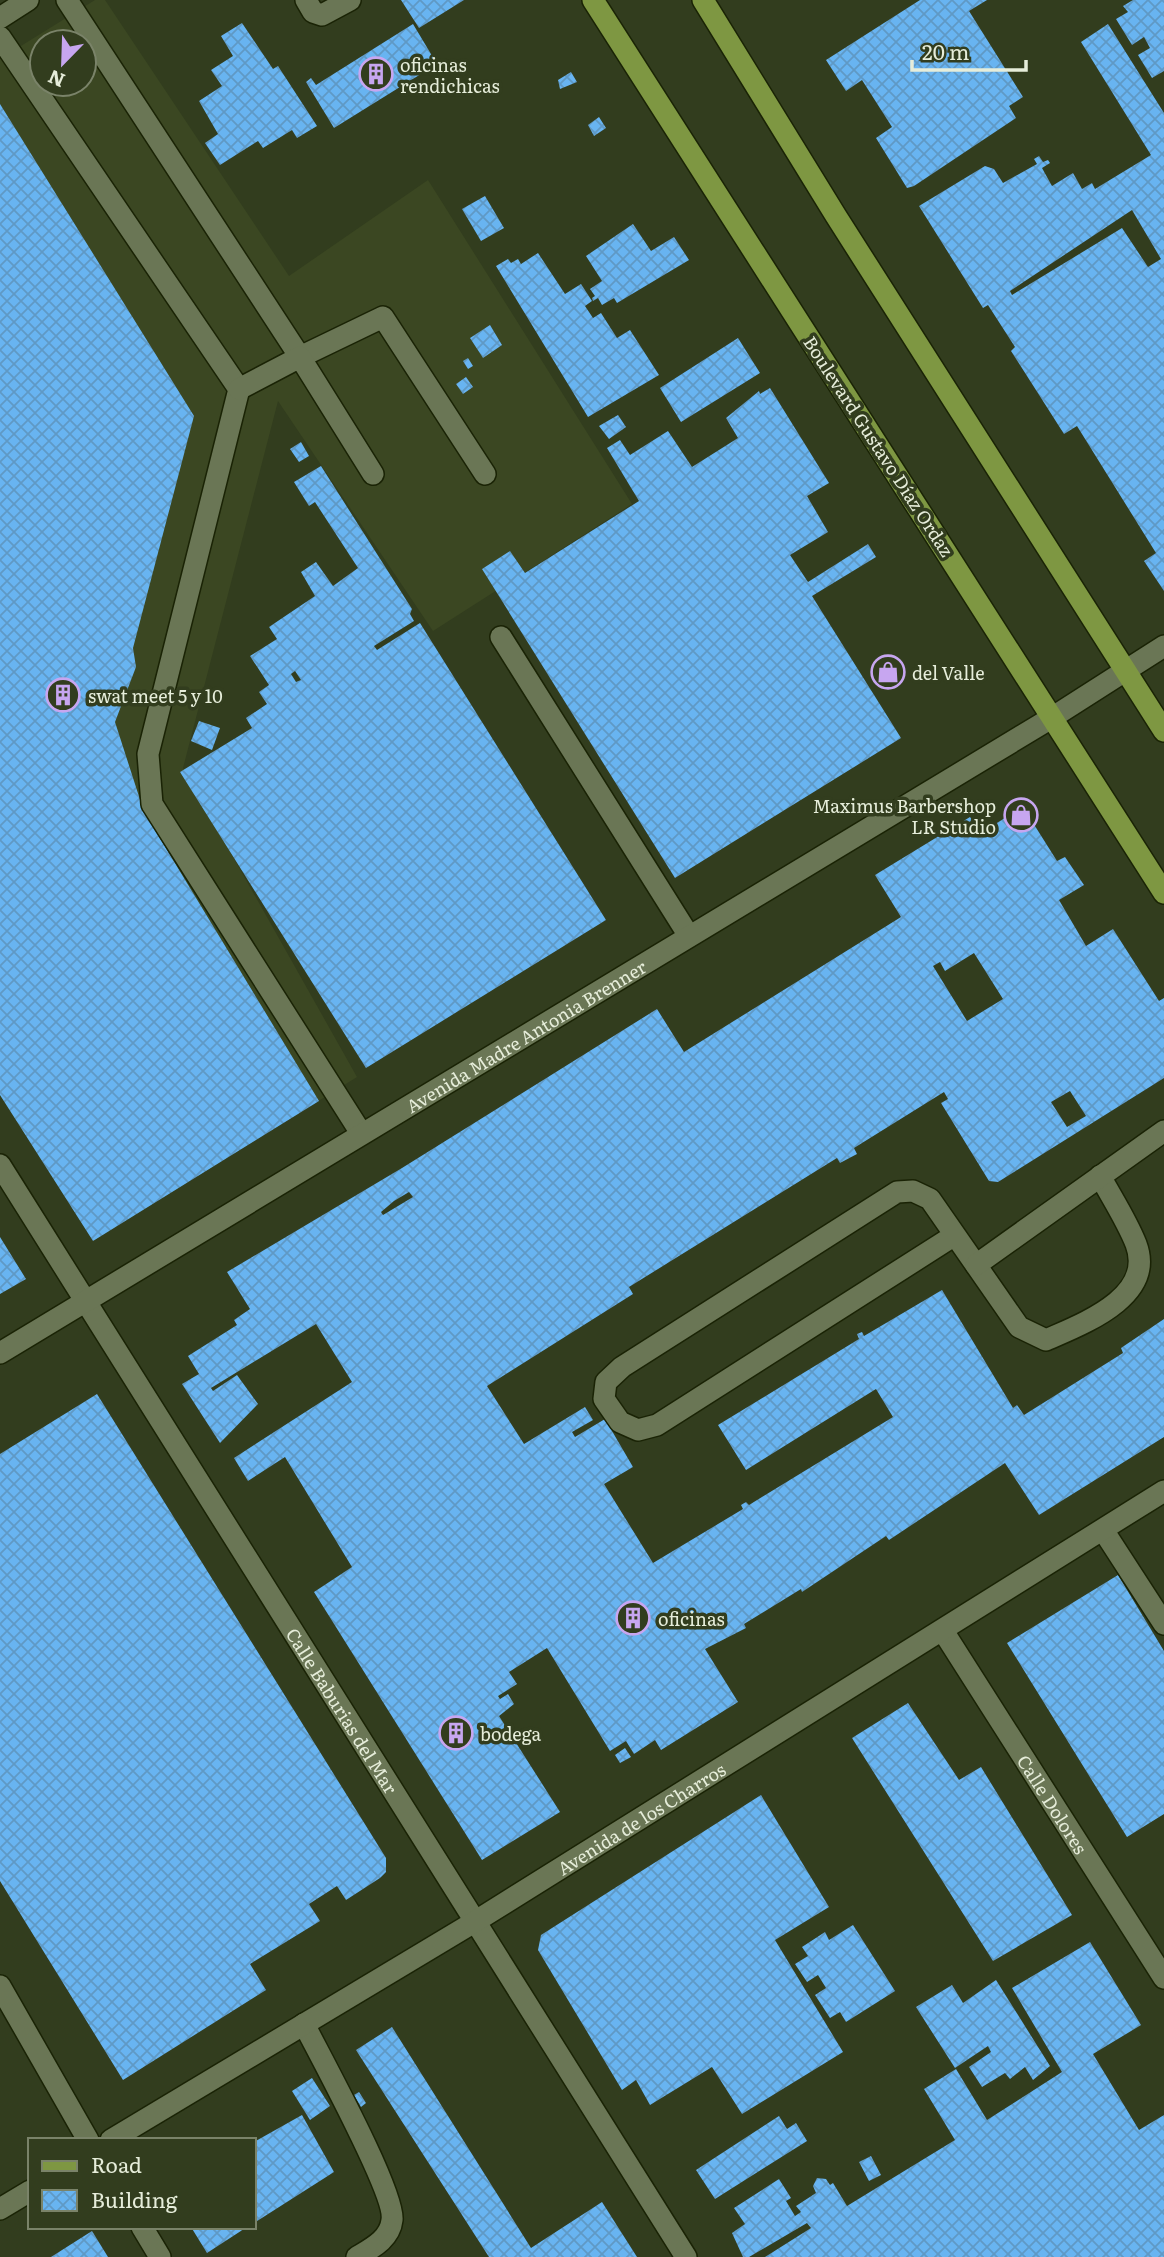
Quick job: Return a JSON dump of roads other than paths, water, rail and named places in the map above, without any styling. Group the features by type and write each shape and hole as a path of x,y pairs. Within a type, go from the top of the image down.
{"main road":[{"name":"Boulevard Gustavo Díaz Ordaz","path":"593,0 1164,893"},
{"path":"703,0 836,216 1164,731"}],"street":[{"path":"0,18 28,0"},
{"path":"67,0 300,357 373,474"},
{"path":"306,0 313,12 323,15 350,0"},
{"path":"0,37 239,389 148,754 152,804 361,1133"},
{"path":"239,389 383,317 485,474"},
{"path":"501,637 689,936"},
{"name":"Avenida Madre Antonia Brenner","path":"0,1353 1053,717 1164,646"},
{"path":"976,1265 1164,1131"},
{"name":"Calle Baburias del Mar","path":"0,1165 686,2257"},
{"path":"955,1235 657,1425 638,1430 620,1422 604,1399 606,1382 622,1367 897,1192 913,1191 930,1199 1019,1327 1045,1340 1122,1300 1138,1275 1137,1246 1100,1177"},
{"name":"Avenida de los Charros","path":"114,2138 476,1920 1164,1491"},
{"path":"1103,1530 1164,1624"},
{"name":"Calle Dolores","path":"943,1630 1164,1978"},
{"path":"0,1986 87,2138"},
{"path":"304,2024 367,2147 393,2211 388,2234 356,2257"},
{"path":"0,2209 28,2191"},
{"path":"143,2229 160,2257"}],"place":[{"name":"oficinas rendichicas","path":"376,74"},
{"name":"del Valle","path":"888,672"},
{"name":"swat meet 5 y 10","path":"63,695"},
{"name":"Maximus Barbershop LR Studio","path":"1021,815"},
{"name":"oficinas","path":"633,1618"},
{"name":"bodega","path":"456,1733"}]}
